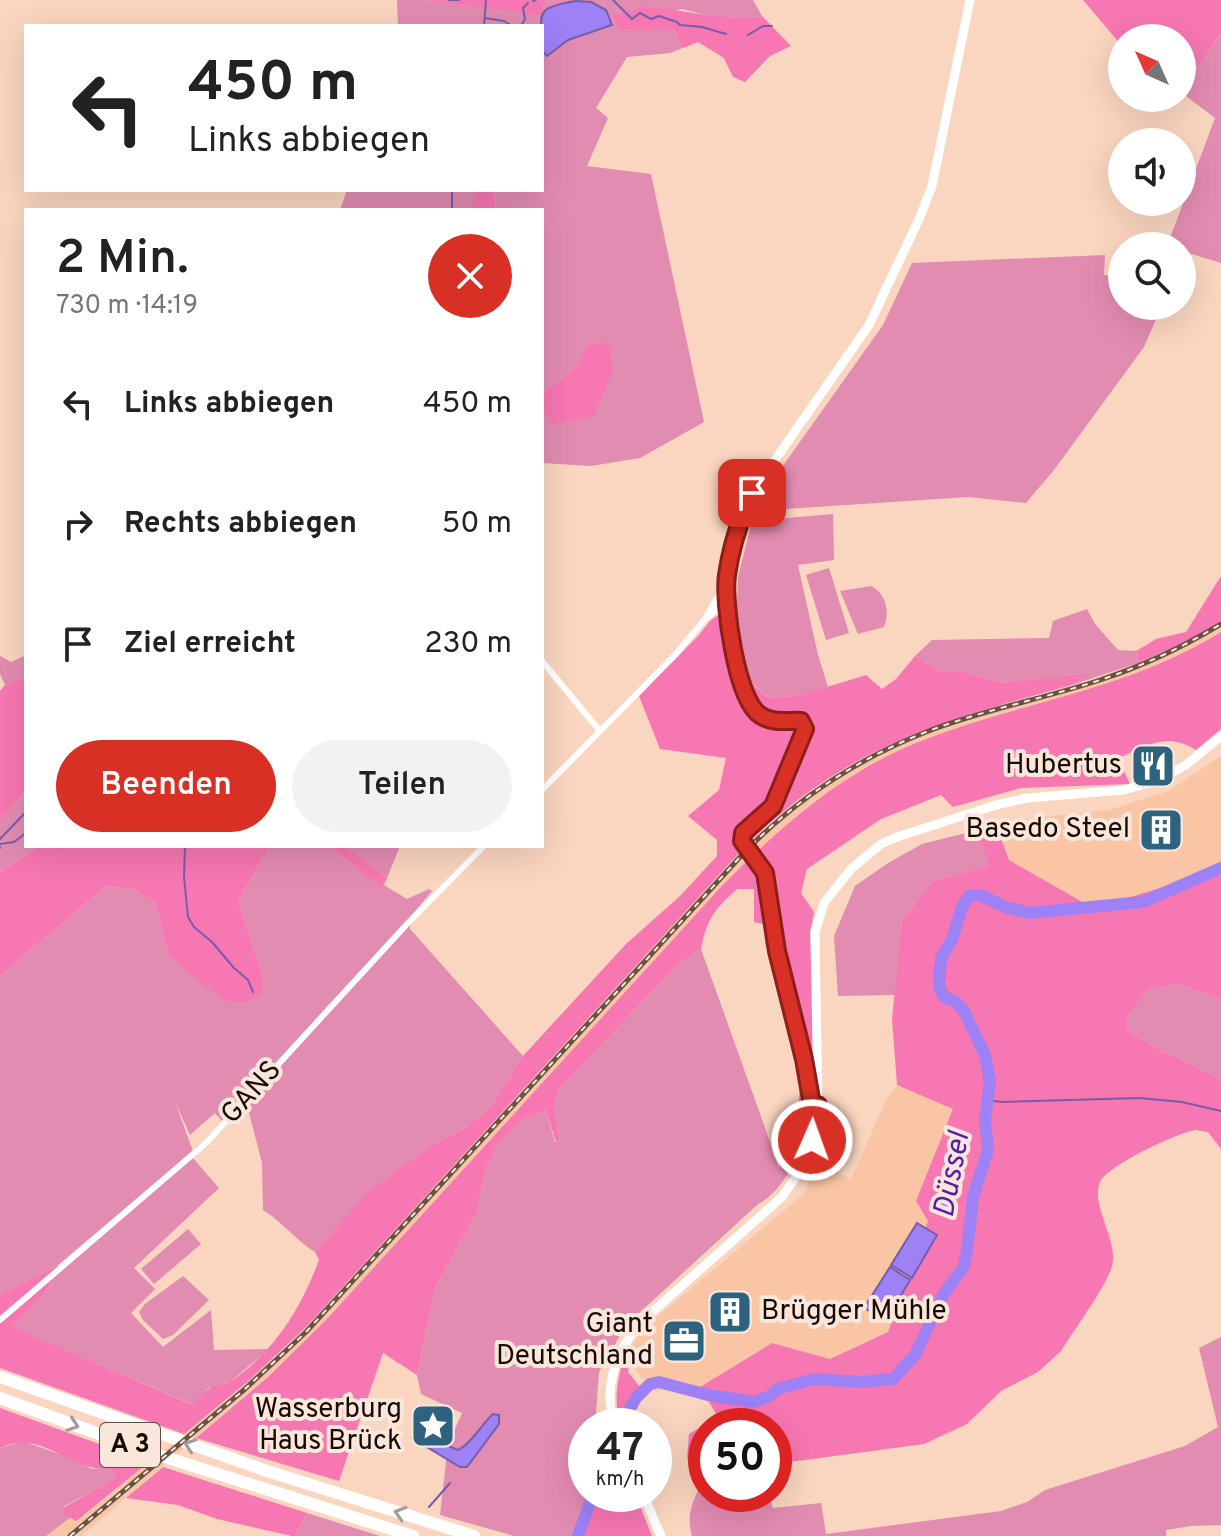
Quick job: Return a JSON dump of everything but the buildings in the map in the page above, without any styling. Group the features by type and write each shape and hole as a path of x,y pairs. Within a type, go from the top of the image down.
{"highway":[{"name":"A 3","path":"0,1377 267,1471 474,1536"},
{"name":"A 3","path":"0,1398 134,1447 413,1536"}],"street":[{"path":"818,1105 813,1104 811,1099 777,951 765,873 742,841 743,833 773,806 805,726 801,721 767,719 755,712 748,702 740,679 727,602 727,583 741,519 752,493 869,325 920,217 938,164 970,0"},
{"path":"544,788 674,656 706,618 727,583"},
{"path":"706,618 727,602"},
{"path":"544,663 599,730"},
{"path":"611,1408 612,1377 625,1342 641,1322 782,1197 800,1171 810,1149 818,1105 815,933 824,903 842,878 881,844 996,805 1027,798 1124,790 1156,781 1186,765 1221,736"},
{"name":"GANS","path":"0,1320 206,1143 388,945 482,848"},
{"path":"651,1512 661,1536"}],"shaded area":[{"path":"397,0 426,0 540,14 546,0 753,0 762,16 715,17 681,9 620,29 673,29 683,48 670,53 627,57 596,108 608,118 587,166 651,174 704,422 640,458 591,466 544,463 544,413 552,425 576,367 544,392 544,208 496,208 494,192 544,192 544,24 398,24"},
{"path":"426,0 546,0 541,15"},
{"path":"1083,0 1221,0 1221,33 1199,66 1196,66 1196,24 1108,24 1108,29"},
{"path":"645,7 718,16 762,16 791,46 770,56 745,82 733,77 724,58 698,42 683,48 673,29 620,29 612,16"},
{"path":"1221,33 1221,263 1196,255 1196,232 1172,232 1178,216 1196,216 1196,169 1215,118 1196,104 1196,66"},
{"path":"346,192 477,192 471,208 341,208"},
{"path":"476,192 494,192 496,208 471,208"},
{"path":"1105,255 1108,320 1156,320 1144,347 1054,470 1026,503 968,497 755,511 765,491 883,325 912,263"},
{"path":"608,343 613,370 594,416 552,425 544,413 544,392 576,367 588,345"},
{"path":"833,514 834,560 798,565 828,687 801,695 769,698 743,675 731,603 737,600 738,577 752,521"},
{"path":"829,568 849,633 826,640 806,575"},
{"path":"1221,576 1221,621 1190,640 1138,663 1136,651 1156,639 1186,632"},
{"path":"871,586 883,598 886,621 884,627 858,634 840,591"},
{"path":"1087,609 1095,624 1118,650 1136,651 1138,663 1072,685 1087,675 1002,683 964,672 942,672 915,656 932,640 1049,638 1053,621"},
{"path":"724,611 731,664 742,691 751,683 769,698 801,695 866,675 882,689 896,679 915,656 942,672 964,672 1002,683 1089,674 1072,685 910,736 849,766 783,812 748,843 307,1326 247,1382 184,1434 0,1368 0,1295 58,1265 61,1268 44,1294 12,1327 193,1405 208,1389 234,1379 275,1341 304,1295 319,1260 315,1252 368,1192 431,1146 466,1127 491,1106 523,1056 626,944 680,896 717,856 717,840 688,816 719,790 726,758 660,749 639,696 710,621"},
{"path":"1221,621 1221,632 1157,666 1100,688 931,738 854,775 809,806 720,888 288,1359 81,1536 46,1536 71,1517 92,1509 247,1382 307,1326 748,843 802,797 850,766 898,741 953,719 1096,679 1190,640"},
{"path":"1221,632 1221,729 1196,750 1185,744 1166,741 1118,758 1130,784 1021,788 953,807 941,795 881,819 807,869 801,893 814,912 810,931 815,1090 782,947 766,948 763,924 754,922 754,889 737,889 729,896 709,922 701,949 679,964 561,1087 555,1106 560,1140 556,1142 546,1110 522,1120 498,1144 485,1171 477,1212 435,1289 417,1375 383,1353 339,1481 196,1438 268,1377 327,1319 720,888 804,810 851,777 902,749 942,733 1144,670"},
{"path":"0,656 11,662 24,656 24,678 5,685 0,674"},
{"path":"24,678 24,792 0,820 0,691 5,685"},
{"path":"1221,756 1221,870 1093,908 1009,860 995,822 1110,810 1169,791"},
{"path":"24,792 24,848 36,848 0,872 0,820"},
{"path":"995,822 1009,860 1093,908 1221,870 1221,999 1177,984 1148,989 1127,1017 1127,1030 1163,1052 1221,1080 1221,1149 1208,1132 1187,1132 1144,1151 1105,1175 1098,1191 1113,1256 1103,1285 1061,1351 1038,1372 1001,1391 967,1424 924,1444 792,1462 792,1408 713,1408 700,1387 772,1343 830,1359 888,1332 928,1221 916,1201 953,1109 897,1085 892,1019 902,920 933,881 989,866 978,830"},
{"path":"978,830 990,866 933,881 902,920 895,995 838,996 834,936 855,886 922,844"},
{"path":"36,848 269,848 238,901 263,977 261,993 247,1002 229,1002 202,984 168,954 155,902 133,889 106,886 0,976 0,872"},
{"path":"269,848 332,848 381,887 384,885 407,899 429,889 432,891 410,917 410,929 523,1056 491,1106 466,1127 431,1146 369,1192 315,1252 263,1210 262,1163 245,1097 222,1121 215,1113 190,1135 175,1102 193,1151 58,1265 0,1295 0,976 106,886 133,889 155,902 168,954 263,977 238,901"},
{"path":"332,848 349,848 387,878 382,888"},
{"path":"349,848 399,848 387,878"},
{"path":"701,949 779,1167 794,1137 800,1082 806,1096 807,1113 800,1149 782,1183 770,1196 626,1325 599,1372 596,1408 568,1408 568,1512 582,1512 574,1536 514,1536 440,1515 448,1445 462,1413 421,1394 417,1375 435,1289 477,1212 485,1171 498,1144 522,1120 546,1110 555,1142 560,1140 555,1107 561,1087 679,964"},
{"path":"1177,984 1221,999 1221,1080 1163,1052 1127,1030 1127,1017 1147,989"},
{"path":"897,1085 954,1108 917,1200 928,1221 888,1332 830,1359 772,1343 700,1387 654,1391 626,1353 645,1327 805,1193 815,1162 851,1179 887,1098"},
{"path":"193,1158 219,1188 134,1268 155,1289 131,1313 163,1347 211,1310 214,1350 269,1349 231,1381 208,1388 194,1405 11,1327 44,1294 61,1268"},
{"path":"188,1229 201,1244 154,1284 141,1269"},
{"path":"183,1276 209,1300 173,1335 163,1339 139,1312"},
{"path":"1221,1337 1221,1525 1166,1530 1166,1536 692,1536 690,1512 792,1512 792,1506 821,1503 826,1534 1001,1511 1027,1502 1045,1490 1185,1446 1218,1427 1199,1348"},
{"path":"626,1352 629,1357 628,1372 640,1387 623,1408 618,1408 618,1383"},
{"path":"0,1408 149,1462 76,1521 64,1514 63,1508 116,1478 112,1467 85,1466 31,1444 16,1443 0,1448"},
{"path":"23,1441 92,1469 112,1467 117,1478 63,1507 71,1517 46,1536 0,1536 0,1448"},
{"path":"163,1467 307,1513 295,1536 292,1536 217,1519 178,1505 126,1498"},
{"path":"582,1512 642,1512 652,1536 574,1536"},
{"path":"307,1513 380,1536 295,1536"}],"water":[{"path":"576,1 591,2 606,10 612,25 568,40 547,56 544,53 544,24 541,20 542,14 552,6"},
{"path":"954,1161 961,1166 947,1215 937,1209"},
{"path":"917,1223 937,1235 912,1278 891,1265"},
{"path":"890,1267 910,1280 886,1321 864,1308"},
{"path":"493,1414 499,1415 499,1424 467,1467 460,1467 412,1438 417,1433 458,1450"}],"waterway":[{"path":"449,0 459,0"},
{"path":"484,24 486,0"},
{"path":"613,0 632,19 640,13 651,19 659,16 680,25 726,34"},
{"path":"522,24 525,19 523,8 528,3"},
{"path":"485,18 509,24"},
{"path":"748,35 763,26 772,26"},
{"path":"452,192 452,208"},
{"path":"0,839 24,814"},
{"path":"0,844 14,842 24,834"},
{"path":"185,848 188,917 194,927 248,980 253,992"},
{"name":"Düssel","path":"630,1408 650,1384 659,1382 708,1395 754,1402 770,1396 777,1389 814,1379 863,1382 893,1379 915,1355 945,1292 963,1268 973,1197 988,1150 985,1120 990,1081 985,1055 965,1013 956,1002 944,997 939,987 941,958 952,940 962,907 969,896 980,895 1005,907 1029,913 1143,902 1221,868"},
{"path":"987,1100 1140,1098 1182,1102 1221,1111"},
{"path":"429,1507 450,1483"},
{"name":"Düssel","path":"578,1536 587,1512"}],"railway":[{"path":"70,1536 245,1389 306,1332 741,856 782,817 826,784 900,743 969,717 1116,675 1221,624"}],"place":[{"name":"Hubertus","path":"1153,766"},
{"name":"Basedo Steel","path":"1161,830"},
{"name":"Brügger Mühle","path":"730,1312"},
{"name":"Giant Deutschland","path":"684,1341"},
{"name":"Wasserburg Haus Brück","path":"433,1426"}],"route":[{"path":"752,493 741,519 727,576 727,602 740,679 748,702 760,716 778,722 801,721 805,729 773,806 743,833 742,841 765,873 777,951 811,1099 813,1104 818,1105 812,1140"}]}
